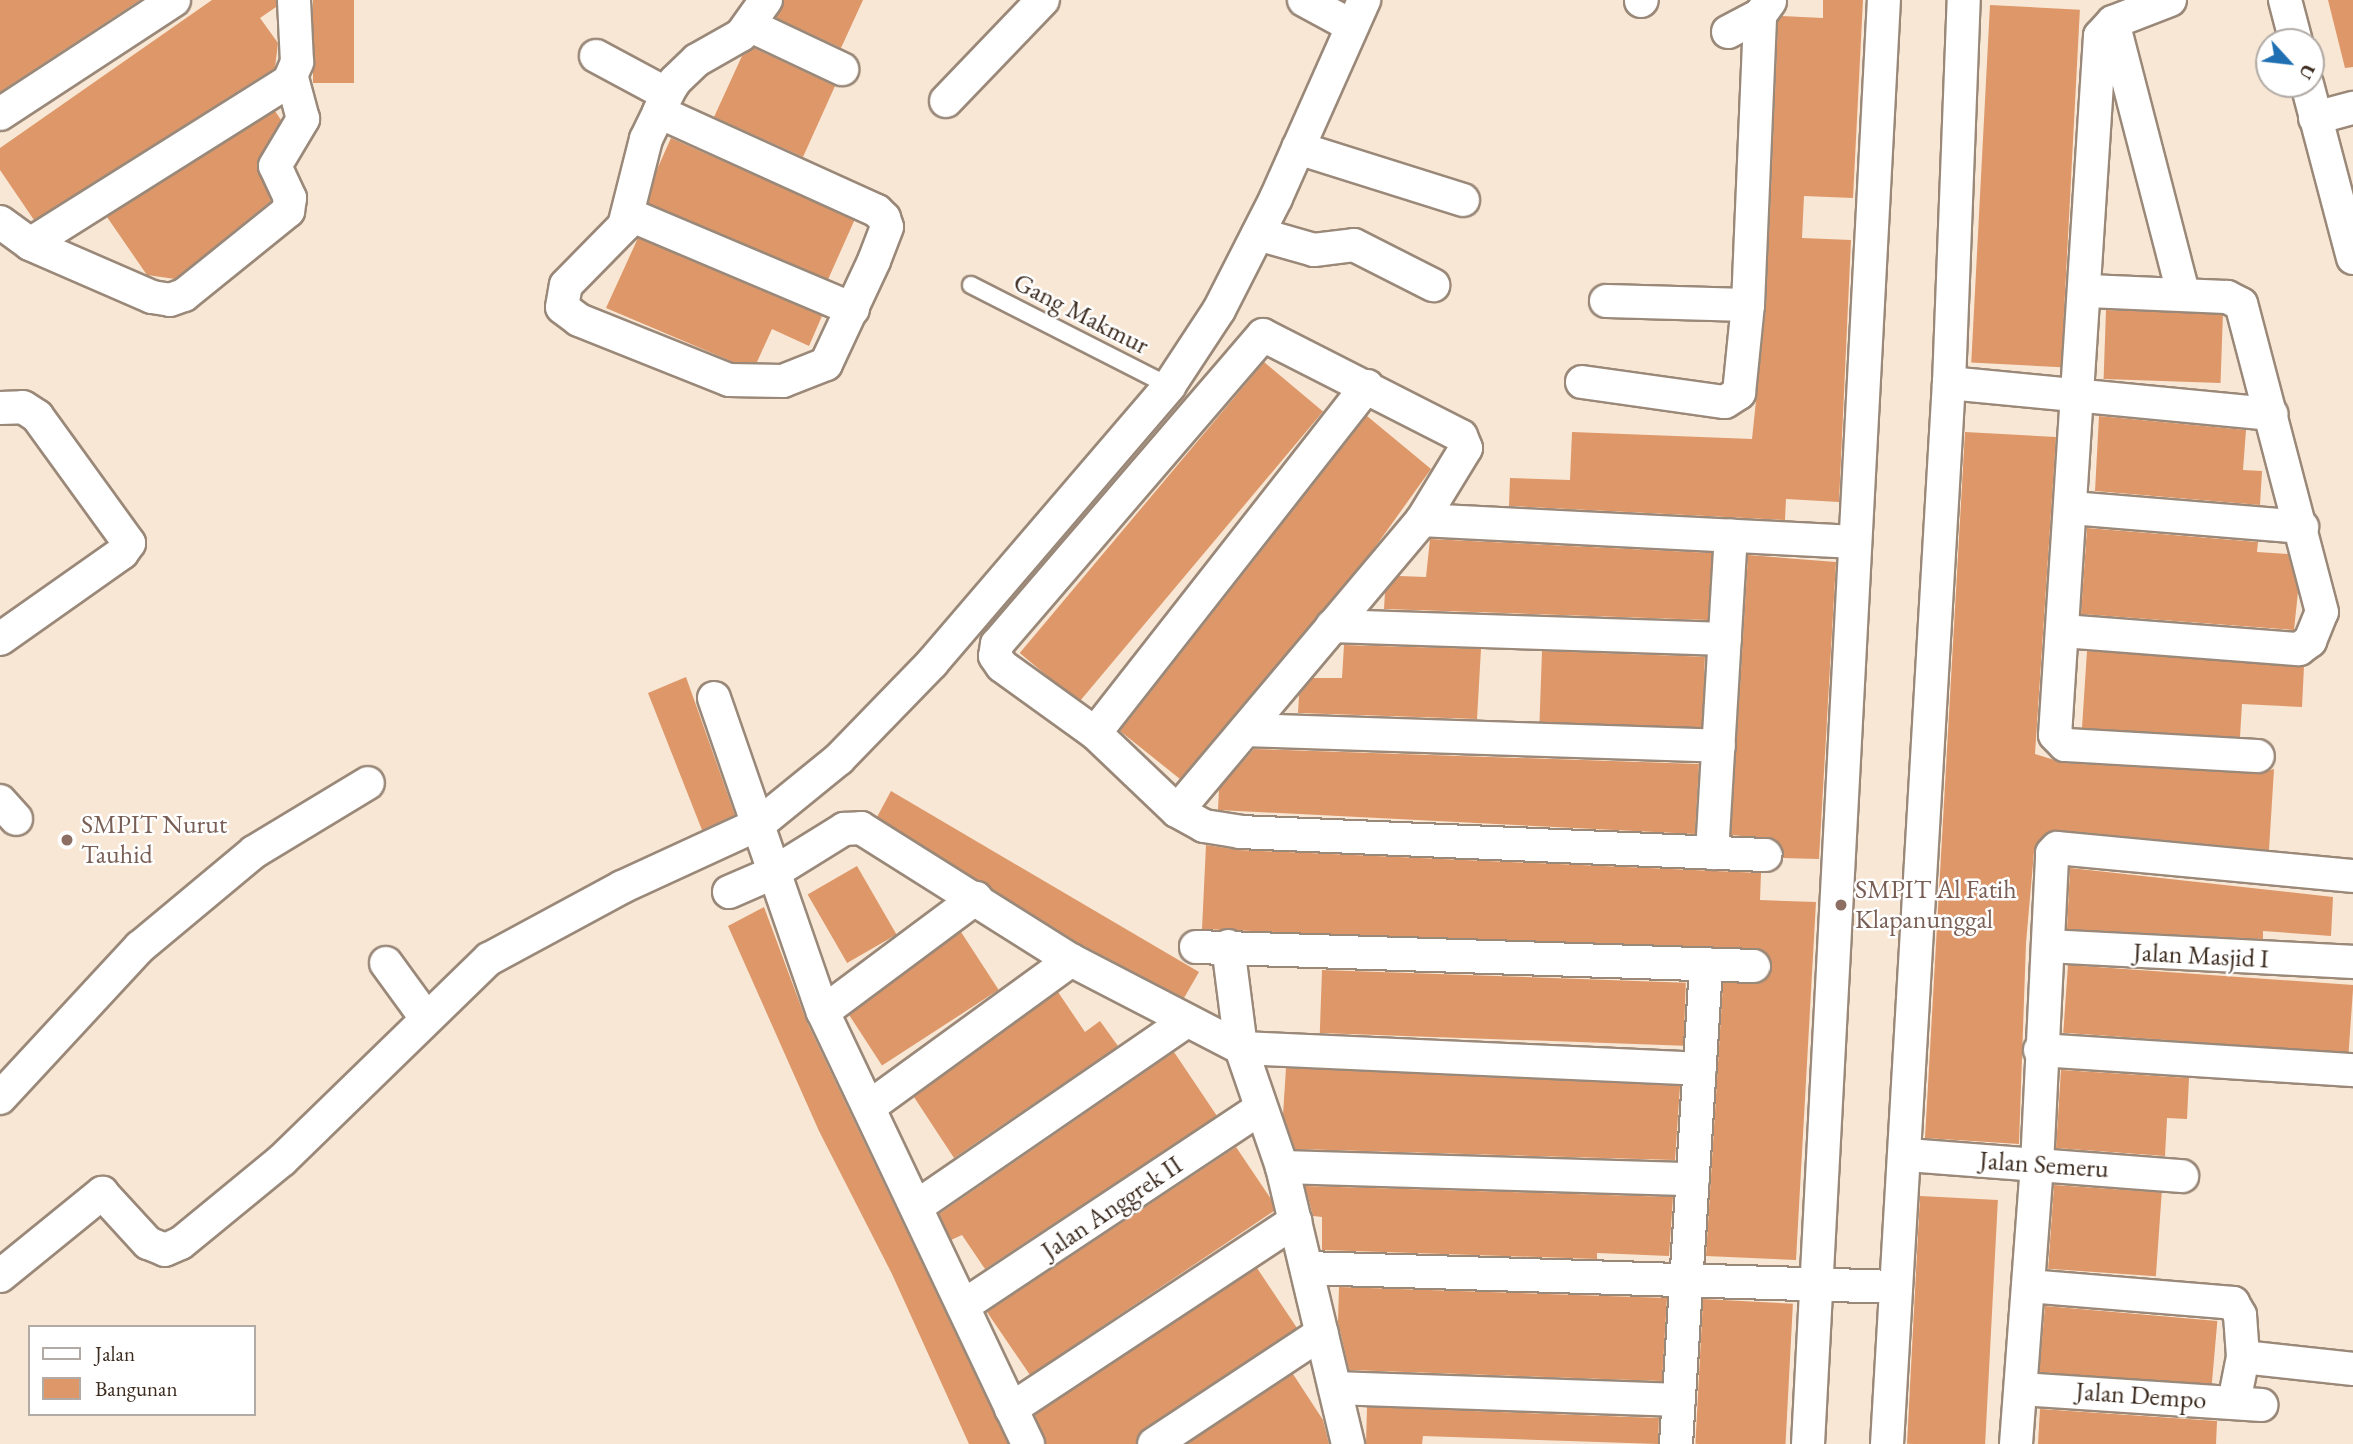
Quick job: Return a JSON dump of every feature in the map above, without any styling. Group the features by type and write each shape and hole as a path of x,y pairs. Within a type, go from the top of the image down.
{"street":[{"path":"0,114 174,0"},
{"path":"0,222 30,244 152,297 170,300 184,295 288,211 290,198 275,166 303,119 292,78 296,62 294,0"},
{"path":"0,1276 102,1192 148,1242 166,1250 181,1243 282,1160 405,1046 426,1018 489,959 622,887 759,824 839,759 932,663 1169,386 1219,310 1298,148 1357,13 1304,0"},
{"path":"1808,1444 1831,1287 1854,542 1884,0"},
{"path":"1887,1444 1887,1288 1907,1155 1949,383 1964,0"},
{"path":"2170,0 2113,22 2102,31 2099,45 2087,290 2055,735 2062,743 2259,756"},
{"path":"2285,0 2292,28"},
{"path":"946,101 1030,4"},
{"path":"1728,32 1765,7"},
{"path":"1582,382 1725,402 1733,399 1741,383 1765,7"},
{"path":"596,56 663,103 877,211 887,227 853,309 826,364 783,382 729,380 579,320 562,307 566,285 615,239 630,215 640,157 663,103 697,60 758,13 842,69"},
{"path":"2113,22 2183,293"},
{"path":"30,244 292,78"},
{"path":"2310,98 2352,248"},
{"path":"2315,118 2353,108"},
{"path":"1298,148 1464,200"},
{"path":"630,215 853,309"},
{"path":"1258,234 1314,250 1354,245 1433,285"},
{"path":"2063,631 2299,649 2310,641 2322,611 2241,304 2227,297 2183,293 2087,290"},
{"path":"1606,301 1748,305"},
{"path":"1177,811 1422,520 1466,443 1367,386 1269,336 1258,338 997,644 995,656 1002,666 1095,733 1177,811 1204,826 1240,832 1765,855"},
{"path":"1949,383 2078,398 2272,414"},
{"path":"1095,733 1367,386"},
{"path":"0,408 23,407 37,416 128,543 122,553 0,639"},
{"path":"2072,508 2302,527"},
{"path":"1422,520 1854,542"},
{"path":"1712,853 1731,536"},
{"path":"1332,626 1725,639"},
{"path":"714,698 823,1012 1028,1444"},
{"path":"1246,730 1718,746"},
{"path":"0,1098 140,947 254,852 368,783"},
{"path":"729,892 773,873 854,827 976,898 1071,960 1185,1022 1241,1048 1700,1069"},
{"path":"2017,1444 2037,1165 2040,1050 2049,946 2050,857 2057,848 2353,876"},
{"path":"823,1012 976,898"},
{"path":"1228,946 1241,1048 1282,1167 1348,1444"},
{"name":"Jalan Masjid I","path":"2049,946 2353,962"},
{"path":"1196,947 1755,966"},
{"path":"869,1107 1071,960"},
{"path":"386,962 426,1018"},
{"path":"1676,1444 1706,964"},
{"path":"916,1207 1185,1022"},
{"path":"2040,1050 2353,1070"},
{"name":"Jalan Anggrek II","path":"963,1307 1260,1109"},
{"name":"Jalan Semeru","path":"1907,1155 2182,1176"},
{"path":"1282,1167 1693,1179"},
{"path":"1011,1409 1295,1221"},
{"path":"1307,1268 1887,1288"},
{"path":"2028,1286 2234,1303 2240,1315 2243,1357 2353,1369"},
{"path":"1154,1444 1322,1333"},
{"name":"Jalan Dempo","path":"2021,1389 2248,1404 2243,1357"},
{"path":"1335,1388 1679,1400"}],"lane":[{"name":"Gang Makmur","path":"971,285 1169,386"}],"building":[{"path":"0,0 140,0 0,92"},
{"path":"212,0 276,0 276,7 260,18 278,43 275,68 34,220 0,170 0,148"},
{"path":"313,0 354,0 354,83 313,83"},
{"path":"784,0 863,0 841,48 776,18"},
{"path":"1823,0 1863,0 1853,198 1804,196 1802,238 1851,240 1839,502 1786,499 1785,520 1509,506 1510,478 1570,480 1572,432 1752,439 1766,306 1778,21 1782,16 1823,18"},
{"path":"2328,0 2353,0 2353,67 2345,68"},
{"path":"1990,5 2080,10 2061,367 1971,363"},
{"path":"754,48 835,86 803,157 714,117 742,56"},
{"path":"275,111 281,120 257,166 271,201 175,279 147,275 107,217"},
{"path":"671,138 855,220 827,283 643,201"},
{"path":"638,238 822,316 809,346 772,329 757,362 733,362 606,308"},
{"path":"2106,310 2223,314 2221,383 2104,379"},
{"path":"1264,362 1323,411 1079,703 1020,653"},
{"path":"1367,416 1431,469 1373,550 1180,779 1120,731"},
{"path":"2099,416 2246,430 2243,470 2262,471 2260,505 2095,491"},
{"path":"1965,432 2056,437 2035,754 2064,763 2257,774 2274,769 2269,850 2059,830 2039,840 2034,852 2026,943 2019,1144 1925,1138"},
{"path":"2087,528 2258,542 2257,552 2288,554 2298,592 2294,630 2081,614"},
{"path":"1430,539 1712,553 1708,620 1384,609 1385,592 1399,576 1426,577"},
{"path":"1748,555 1836,562 1819,859 1783,858 1774,839 1731,835"},
{"path":"1344,645 1481,649 1477,719 1298,713 1299,695 1313,678 1342,678"},
{"path":"1542,651 1705,657 1702,728 1540,722"},
{"path":"2087,651 2304,666 2302,707 2242,704 2240,737 2082,728"},
{"path":"686,677 735,815 702,830 648,693"},
{"path":"1254,749 1699,764 1695,834 1218,810 1219,789"},
{"path":"891,791 1199,972 1184,998 1080,944 877,817"},
{"path":"1206,845 1239,850 1761,873 1760,900 1816,902 1796,1260 1706,1256 1723,983 1763,982 1772,967 1764,951 1202,929"},
{"path":"857,866 896,934 847,963 808,894"},
{"path":"2070,868 2333,897 2331,936 2263,931 2263,939 2067,929"},
{"path":"764,907 806,1020 1008,1444 969,1444 892,1274 819,1131 728,926"},
{"path":"961,932 999,990 882,1066 844,1008"},
{"path":"2068,965 2353,985 2349,1053 2063,1033"},
{"path":"1322,970 1686,983 1684,1046 1320,1033"},
{"path":"1058,992 1085,1032 1100,1021 1118,1046 954,1158 914,1097"},
{"path":"1174,1052 1217,1116 985,1269 962,1235 951,1240 939,1214"},
{"path":"1286,1068 1680,1086 1675,1160 1295,1149 1283,1115"},
{"path":"2061,1070 2189,1078 2187,1119 2167,1118 2165,1156 2056,1148"},
{"path":"1236,1147 1271,1199 1274,1211 1030,1375 987,1312"},
{"path":"2054,1185 2162,1193 2156,1276 2048,1269"},
{"path":"1305,1186 1673,1197 1669,1256 1597,1253 1597,1259 1322,1250 1322,1217 1313,1216"},
{"path":"1920,1196 1998,1200 1985,1444 1907,1444"},
{"path":"1257,1268 1297,1328 1144,1429 1136,1444 1046,1444 1035,1415"},
{"path":"1339,1287 1667,1298 1662,1381 1349,1370 1338,1322"},
{"path":"1703,1299 1793,1304 1786,1444 1695,1444"},
{"path":"2045,1306 2217,1321 2212,1387 2039,1372"},
{"path":"1293,1374 1323,1420 1329,1444 1187,1444"},
{"path":"1367,1407 1659,1418 1658,1444 1423,1436 1422,1444 1366,1444"},
{"path":"2040,1409 2217,1421 2216,1444 2038,1444"}],"place":[{"name":"SMPIT Nurut Tauhid","path":"67,840"},
{"name":"SMPIT Al Fatih Klapanunggal","path":"1841,905"}]}
